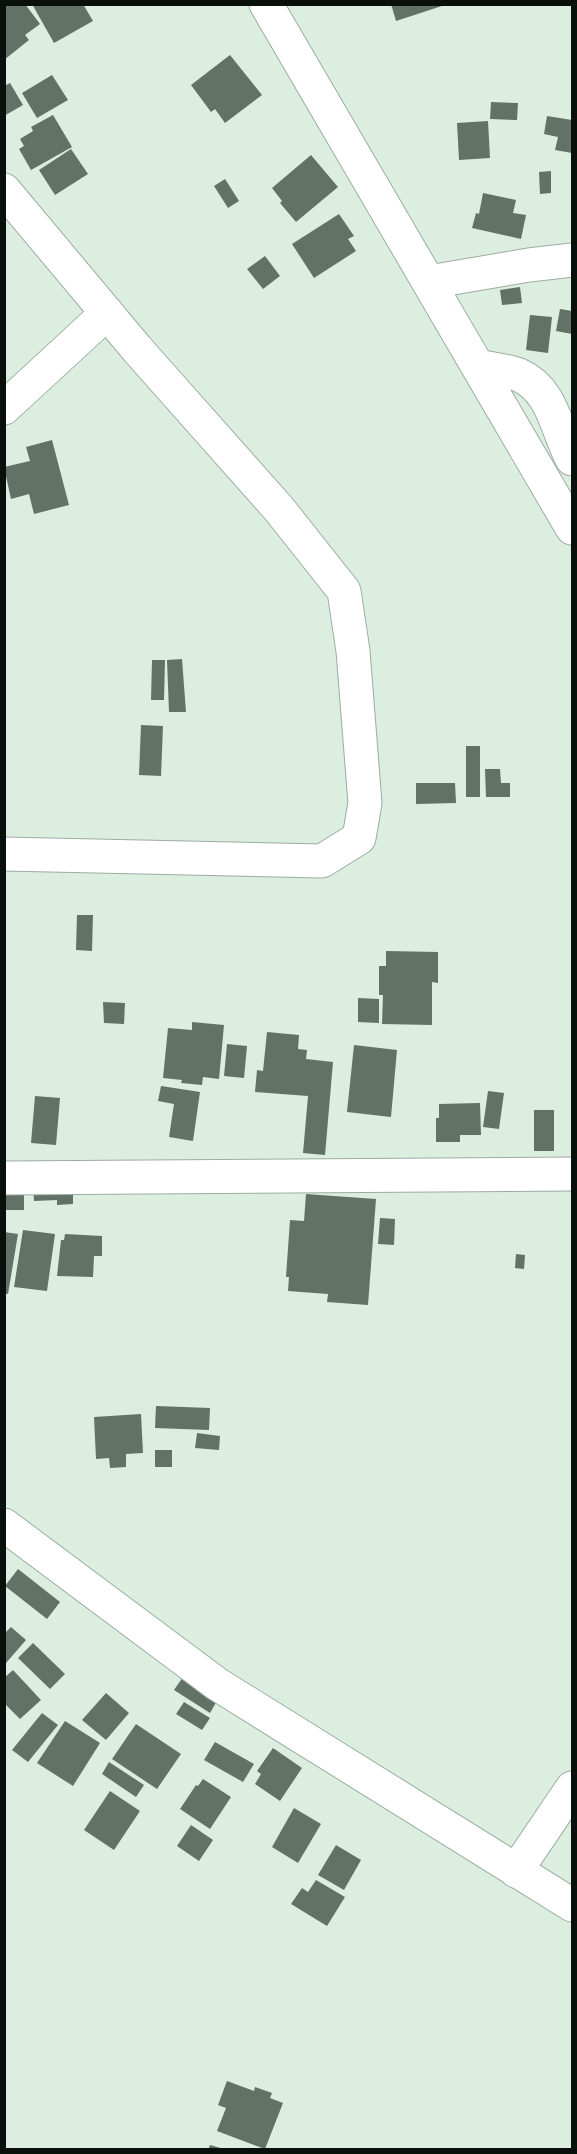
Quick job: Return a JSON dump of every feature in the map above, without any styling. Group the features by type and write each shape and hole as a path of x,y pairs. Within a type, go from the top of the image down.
{"street":[{"path":"266,4 573,528"},
{"path":"4,190 107,313 279,508 344,591 353,651 365,803 359,838 322,861 4,854"},
{"path":"429,282 573,260"},
{"path":"4,408 107,313"},
{"path":"478,366 517,374 534,382 546,396 573,459"},
{"path":"4,1178 573,1174"},
{"path":"4,1525 217,1684 573,1905"},
{"path":"516,1871 573,1788"}],"building":[{"path":"4,4 25,4 40,24 25,35 29,40 4,60"},
{"path":"32,4 83,4 93,21 54,43"},
{"path":"391,4 445,4 445,5 396,21"},
{"path":"230,55 262,95 225,123 215,109 211,112 191,85"},
{"path":"52,75 68,100 37,118 22,93"},
{"path":"10,83 23,105 4,116 4,86"},
{"path":"491,102 518,103 517,120 490,119"},
{"path":"53,115 72,147 31,170 19,149 24,146 20,139 33,131 31,127"},
{"path":"547,116 572,120 572,153 555,150 558,137 544,134"},
{"path":"488,121 490,158 459,160 457,123"},
{"path":"71,149 88,174 55,195 39,170"},
{"path":"311,155 338,187 296,222 280,203 282,201 272,188"},
{"path":"551,171 551,193 540,194 539,172"},
{"path":"225,179 239,201 228,208 214,186"},
{"path":"483,193 516,200 513,213 526,215 521,239 472,228 476,213 479,214"},
{"path":"339,214 354,236 348,239 356,251 314,278 292,244"},
{"path":"265,256 280,276 263,289 247,269"},
{"path":"520,287 522,303 502,305 500,290"},
{"path":"560,309 572,311 572,334 556,331"},
{"path":"530,315 552,317 548,353 526,350"},
{"path":"52,440 69,505 34,514 29,494 11,499 4,467 30,461 26,447"},
{"path":"182,659 186,712 169,712 167,660"},
{"path":"152,660 165,660 164,700 151,700"},
{"path":"141,725 163,726 161,776 139,775"},
{"path":"466,746 480,746 480,797 466,797"},
{"path":"485,769 500,769 501,783 510,783 510,797 486,797"},
{"path":"416,783 455,783 456,803 416,804"},
{"path":"77,915 93,915 92,951 76,950"},
{"path":"386,951 438,952 438,983 432,982 432,1025 382,1024 383,995 379,995 379,966 386,966"},
{"path":"358,998 379,999 379,1023 358,1022"},
{"path":"103,1002 125,1003 124,1024 104,1023"},
{"path":"192,1022 224,1025 219,1079 203,1077 202,1085 163,1078 168,1028 192,1030"},
{"path":"267,1032 299,1035 298,1049 307,1050 306,1059 333,1062 325,1155 303,1153 308,1096 255,1092 257,1070 263,1071"},
{"path":"227,1044 247,1046 244,1078 224,1076"},
{"path":"354,1045 397,1050 391,1117 347,1112"},
{"path":"161,1086 200,1092 193,1141 169,1137 174,1104 158,1101"},
{"path":"488,1091 504,1093 499,1129 483,1127"},
{"path":"35,1096 60,1098 56,1145 31,1143"},
{"path":"480,1103 481,1135 460,1135 460,1142 436,1142 436,1118 439,1118 439,1104"},
{"path":"534,1110 554,1110 554,1151 534,1151"},
{"path":"4,1182 24,1182 24,1210 4,1210"},
{"path":"73,1184 73,1204 57,1205 57,1200 34,1201 33,1185"},
{"path":"306,1194 376,1199 368,1305 327,1302 328,1294 288,1291 289,1277 286,1277 290,1220 304,1221"},
{"path":"380,1218 395,1219 394,1245 378,1244"},
{"path":"23,1230 55,1234 47,1291 14,1287"},
{"path":"4,1232 18,1234 8,1294 4,1293"},
{"path":"65,1234 102,1236 102,1256 94,1256 93,1277 57,1276 61,1240 64,1240"},
{"path":"516,1254 525,1255 524,1269 515,1268"},
{"path":"156,1406 210,1408 209,1430 155,1428"},
{"path":"141,1414 143,1453 126,1454 126,1467 110,1468 109,1458 96,1459 94,1417"},
{"path":"197,1433 220,1436 219,1450 195,1448"},
{"path":"155,1450 172,1450 172,1467 155,1467"},
{"path":"18,1569 60,1602 47,1619 5,1586"},
{"path":"11,1627 26,1640 6,1663 4,1634"},
{"path":"33,1643 65,1674 50,1689 18,1658"},
{"path":"13,1670 41,1700 20,1719 4,1703 4,1678"},
{"path":"183,1677 218,1699 210,1713 174,1690"},
{"path":"106,1693 129,1713 106,1740 82,1720"},
{"path":"184,1702 210,1718 202,1730 176,1714"},
{"path":"42,1713 58,1725 28,1762 12,1750"},
{"path":"65,1721 100,1743 73,1786 37,1763"},
{"path":"136,1724 181,1754 157,1789 112,1759"},
{"path":"215,1742 254,1764 243,1782 204,1760"},
{"path":"273,1748 302,1768 280,1801 255,1784 261,1774 257,1771"},
{"path":"109,1762 144,1785 136,1797 102,1774"},
{"path":"203,1779 231,1797 210,1829 180,1809 196,1785 198,1786"},
{"path":"110,1791 140,1811 114,1850 84,1830"},
{"path":"294,1808 321,1824 298,1863 272,1847"},
{"path":"191,1825 213,1840 199,1861 177,1846"},
{"path":"336,1845 361,1860 344,1890 318,1875"},
{"path":"316,1880 345,1897 327,1926 291,1904 302,1888 308,1892"},
{"path":"227,2081 254,2091 255,2087 272,2093 270,2098 283,2103 265,2149 217,2131 226,2108 218,2105"},
{"path":"210,2145 224,2149 224,2150 208,2150"}]}
